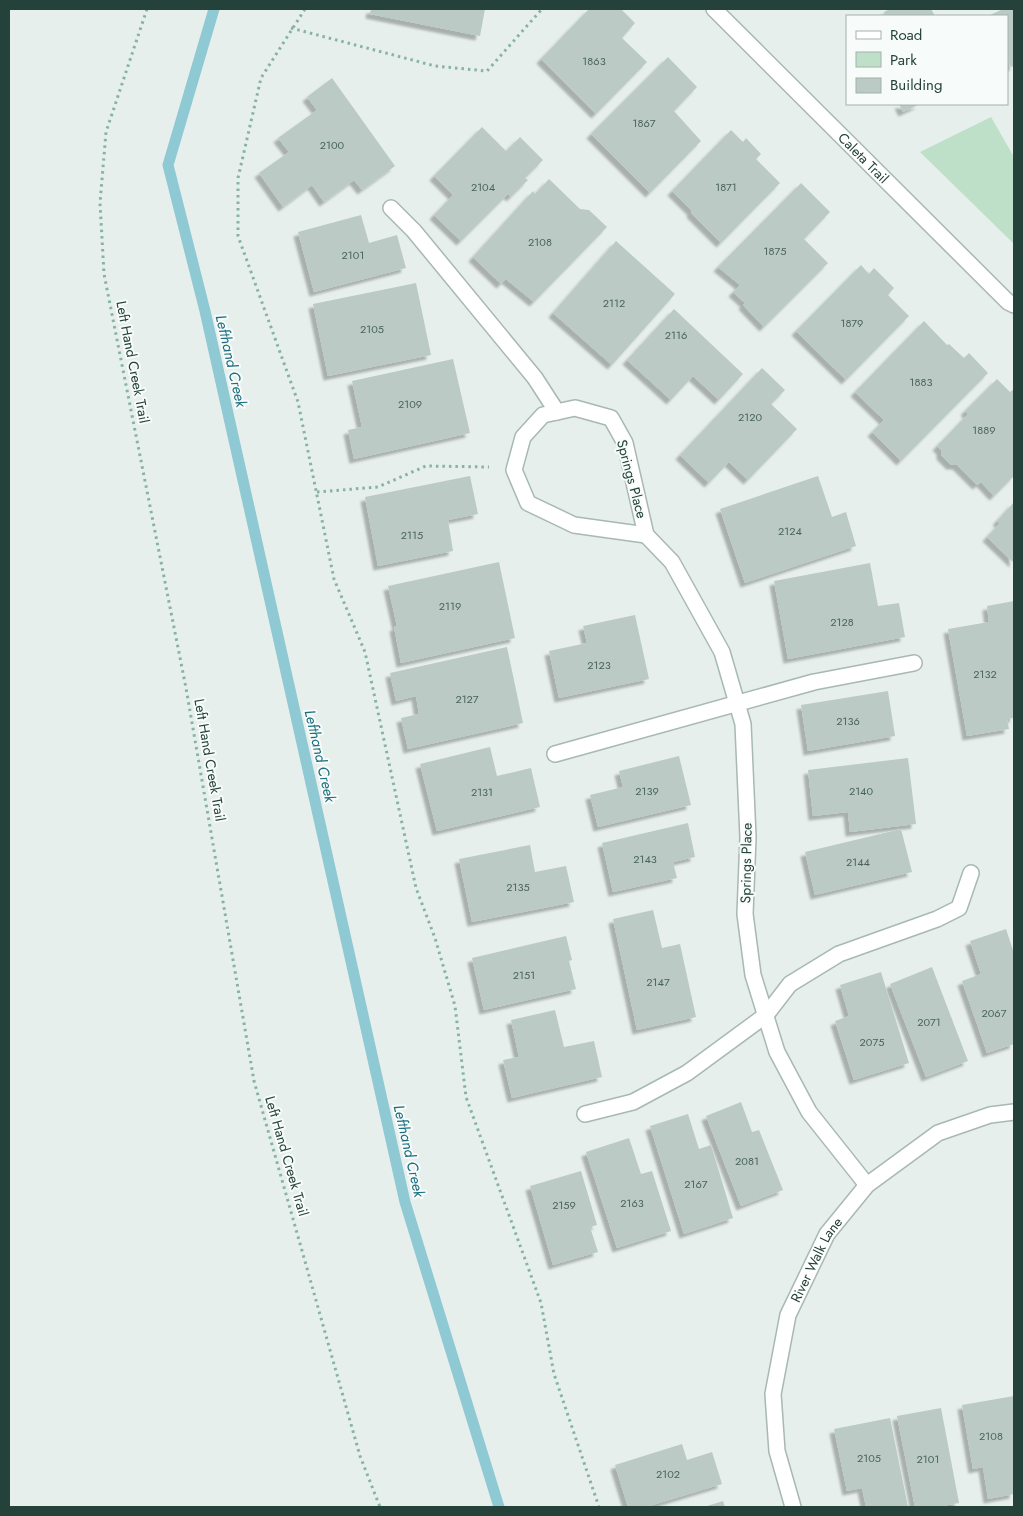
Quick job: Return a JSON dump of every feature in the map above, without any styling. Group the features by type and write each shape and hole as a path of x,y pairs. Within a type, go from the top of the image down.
{"street":[{"name":"Caleta Trail","path":"714,9 1008,302 1014,305"},
{"path":"391,208 414,231 535,378 557,412"},
{"name":"Springs Place","path":"646,535 574,525 528,503 514,470 523,437 543,415 575,408 610,418 625,443 646,535 672,562 722,652 743,724 748,837 745,914 753,975 777,1052 809,1112 867,1185"},
{"path":"555,754 736,702 814,682 914,663"},
{"path":"586,1114 633,1102 688,1073 766,1015 790,984 839,954 937,919 959,908 971,873"},
{"name":"River Walk Lane","path":"793,1507 777,1451 773,1394 788,1315 827,1234 867,1185 938,1133 990,1115 1014,1112"}],"path":[{"name":"Left Hand Creek Trail","path":"147,9 106,132 100,203 104,274 186,688 254,1081 360,1456 380,1507"},
{"path":"305,9 291,28 261,78 238,178 238,236 298,402 334,579 365,652 416,888 435,938 455,1006 466,1097 541,1303 554,1374 599,1507"},
{"path":"291,28 435,66 487,71 542,9"},
{"path":"317,492 378,487 426,466 490,467 514,470"}],"green space":[{"path":"991,117 1014,157 1014,244 920,152"}],"building":[{"path":"371,9 485,9 480,36 370,14"},
{"path":"589,9 621,9 635,23 622,38 647,62 596,114 541,59"},
{"path":"890,9 931,9 934,15 885,15 884,12"},
{"path":"1003,9 1014,9 1014,66 1011,67 1008,62 1008,15 990,15"},
{"path":"668,57 697,87 674,111 701,141 650,193 591,134"},
{"path":"332,78 395,166 362,190 354,180 324,202 312,185 283,207 259,173 289,152 278,138 317,110 307,97"},
{"path":"900,105 918,105 903,112"},
{"path":"482,127 506,151 520,137 543,160 525,178 528,180 511,197 508,194 461,241 434,215 453,195 434,176"},
{"path":"731,130 743,142 746,138 761,154 756,159 780,183 721,243 672,191"},
{"path":"549,179 580,209 589,210 607,227 534,302 506,279 501,284 473,257 533,191 535,194"},
{"path":"801,183 830,212 804,239 828,263 764,327 743,305 745,303 733,292 740,285 718,267"},
{"path":"361,215 369,243 397,235 406,268 314,292 298,232"},
{"path":"616,241 675,294 612,365 553,313"},
{"path":"861,265 869,274 874,268 894,288 888,295 909,316 846,380 796,331"},
{"path":"416,283 431,355 328,376 313,304"},
{"path":"674,309 743,374 719,400 693,376 671,400 627,360"},
{"path":"924,321 947,345 949,344 964,358 969,353 988,373 901,461 872,432 884,420 855,392"},
{"path":"453,359 470,433 354,459 348,430 362,427 352,381"},
{"path":"762,368 785,390 771,404 797,429 748,480 729,462 709,483 680,455"},
{"path":"997,379 1010,392 1014,389 1014,476 994,496 981,482 977,485 957,465 951,465 941,455 941,450 937,446 968,414 965,411"},
{"path":"470,476 478,514 448,520 453,551 378,566 365,497"},
{"path":"818,476 832,517 846,512 856,546 745,583 720,509"},
{"path":"1014,502 1014,563 987,537 1000,523 997,521"},
{"path":"499,562 515,638 401,663 394,627 397,626 388,586"},
{"path":"870,563 878,606 899,603 905,637 788,659 774,581"},
{"path":"1014,601 1014,718 1007,719 1009,729 967,736 948,629 989,622 987,606"},
{"path":"635,615 649,679 559,698 549,651 587,643 583,626"},
{"path":"507,647 523,723 408,749 401,718 419,714 416,696 396,701 390,673"},
{"path":"888,691 895,736 808,751 801,705"},
{"path":"490,747 497,776 531,768 540,807 437,831 420,764"},
{"path":"679,756 691,805 598,827 590,795 623,787 619,771"},
{"path":"908,758 916,824 850,832 848,812 813,816 808,770"},
{"path":"688,823 695,857 673,862 677,878 613,892 602,843"},
{"path":"901,829 912,872 815,895 805,852"},
{"path":"530,845 535,872 566,866 574,902 472,922 459,859"},
{"path":"653,910 662,948 680,944 696,1017 637,1030 613,919"},
{"path":"1006,929 1014,953 1014,1044 987,1053 962,981 981,974 970,941"},
{"path":"566,936 572,960 569,961 576,989 484,1010 472,958"},
{"path":"932,967 968,1061 926,1077 890,984"},
{"path":"881,972 909,1063 854,1080 835,1021 849,1016 840,985"},
{"path":"555,1010 564,1047 594,1041 602,1077 512,1098 503,1060 519,1057 511,1020"},
{"path":"741,1102 752,1132 759,1130 783,1190 741,1206 706,1116"},
{"path":"688,1114 699,1149 711,1145 733,1218 684,1234 650,1126"},
{"path":"629,1138 641,1174 652,1171 671,1231 617,1248 586,1152"},
{"path":"581,1171 597,1225 590,1227 598,1252 553,1265 530,1186"},
{"path":"1014,1396 1014,1494 988,1499 983,1467 973,1469 962,1405"},
{"path":"941,1408 959,1503 936,1507 915,1507 897,1416"},
{"path":"890,1418 908,1507 866,1507 862,1488 847,1491 834,1429"},
{"path":"682,1444 687,1460 712,1452 722,1484 646,1507 628,1507 615,1465"},
{"path":"723,1501 725,1507 704,1507"}],"waterway":[{"name":"Lefthand Creek","path":"214,9 168,165 205,311 405,1202 499,1507"}]}
